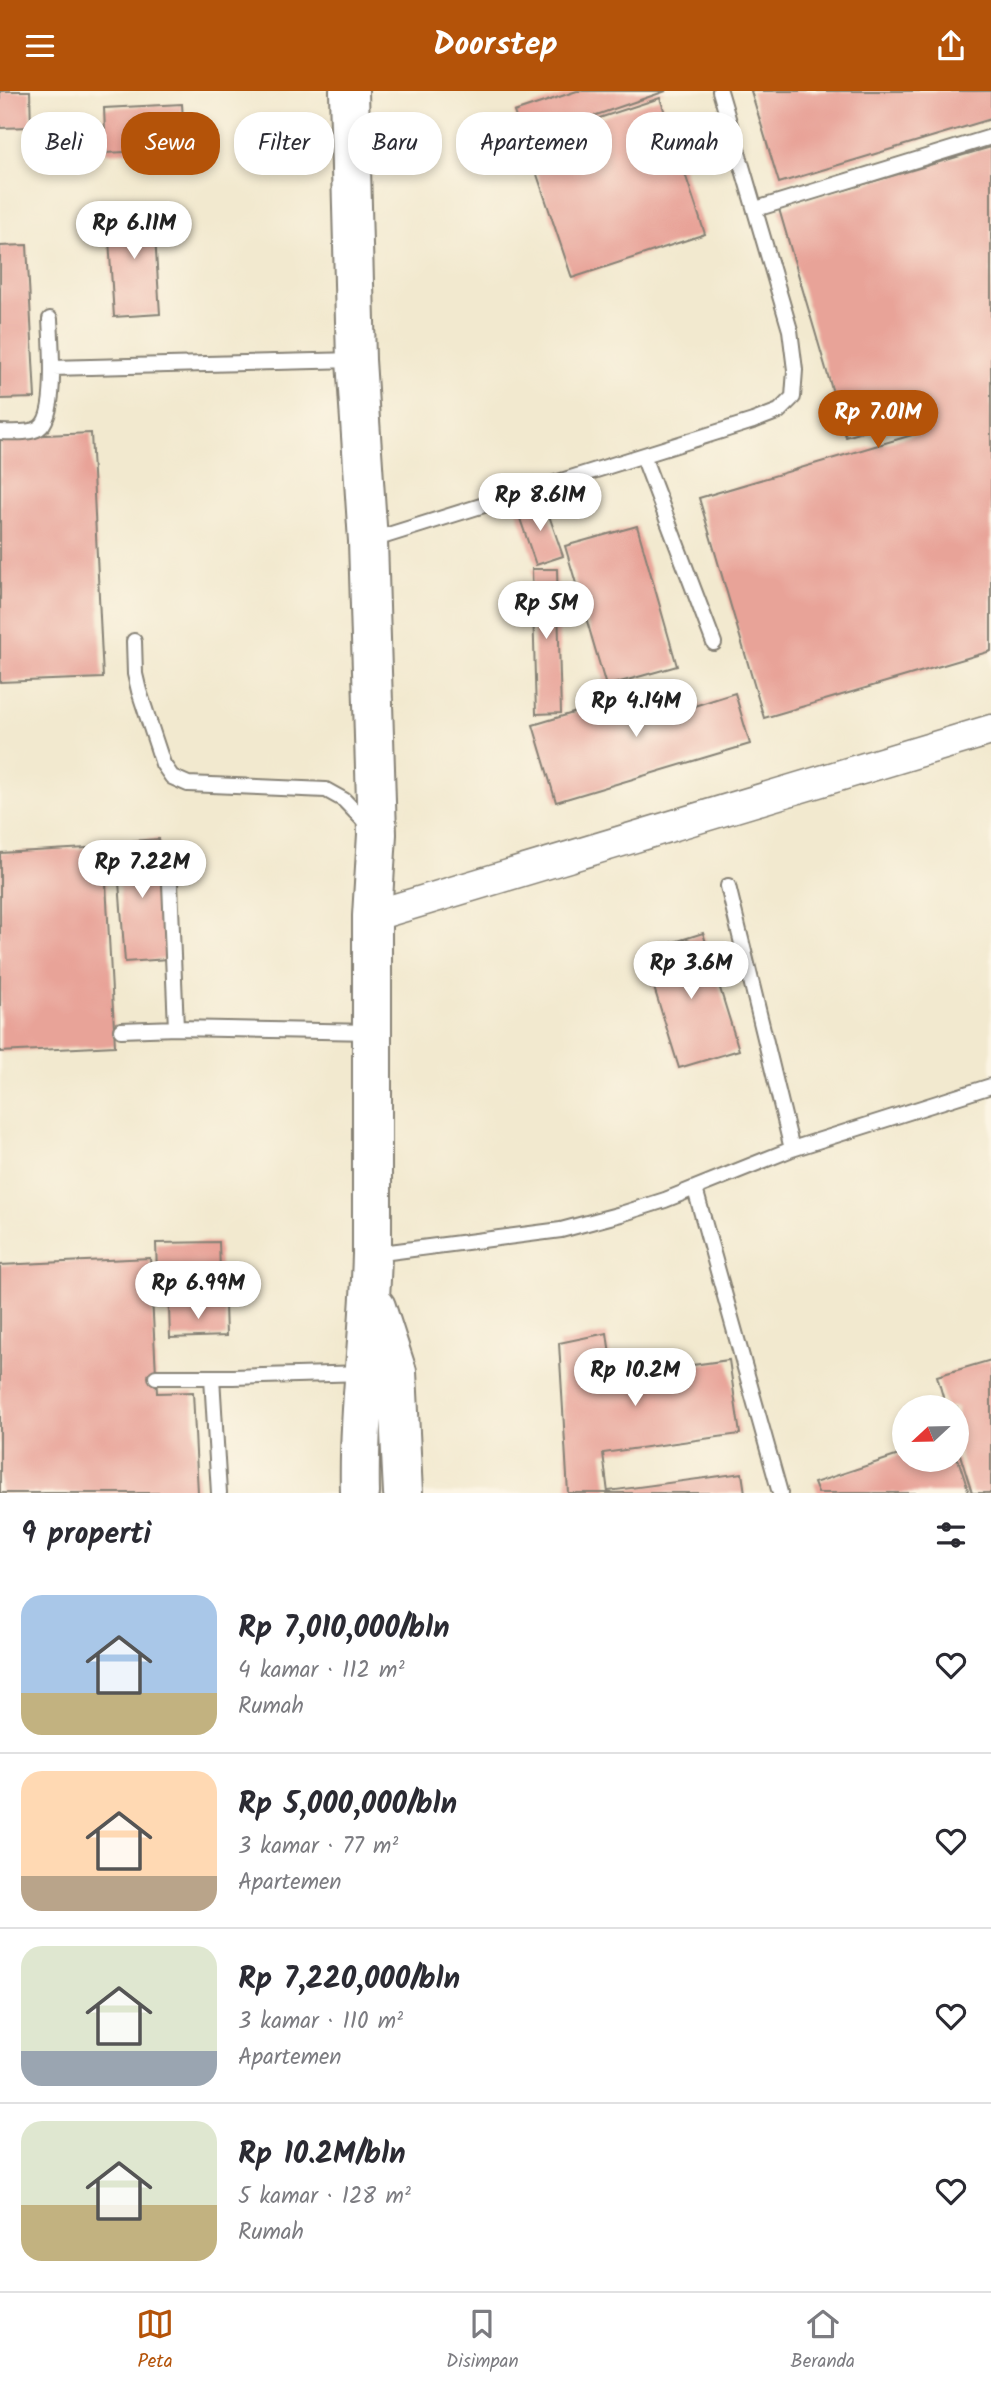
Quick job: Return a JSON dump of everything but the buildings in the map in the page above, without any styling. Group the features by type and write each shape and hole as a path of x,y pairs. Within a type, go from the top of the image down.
{"street":[{"path":"349,91 356,360 368,541 377,835 372,916 371,1291 380,1372 403,1493"},
{"path":"372,916 991,730"},
{"path":"360,1493 380,1372"}],"lane":[{"path":"368,541 753,421 779,411 793,397 795,370 790,330 720,91"},
{"path":"756,209 991,137"},
{"path":"0,432 38,429 46,421 52,368 50,319"},
{"path":"52,368 356,360"},
{"path":"643,456 715,643"},
{"path":"134,641 135,674 139,691 163,764 172,777 188,784 326,790 344,800 377,835"},
{"path":"170,883 176,1028"},
{"path":"728,886 792,1149"},
{"path":"121,1030 176,1028 373,1032"},
{"path":"372,1254 561,1230 621,1214 695,1189 792,1149 991,1086"},
{"path":"695,1189 780,1493"},
{"path":"156,1377 380,1372"},
{"path":"212,1377 219,1493"}]}
